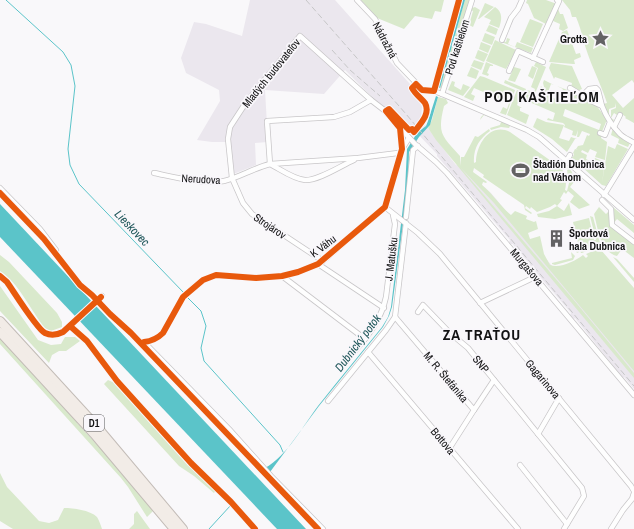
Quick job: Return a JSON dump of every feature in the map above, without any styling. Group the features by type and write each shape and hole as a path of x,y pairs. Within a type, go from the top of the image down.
{"highway":[{"name":"D1","path":"0,321 104,434 183,529"},
{"name":"D1","path":"0,332 94,434 174,529"}],"street":[{"name":"Nádražná","path":"357,0 375,19 397,63 420,88 425,91 438,92"},
{"path":"459,0 438,92 528,128 567,160 603,197 634,220"},
{"name":"Pod kaštieľom","path":"438,92 472,0"},
{"path":"502,40 511,19 522,0"},
{"path":"533,58 536,55 559,1 557,0"},
{"name":"Mladých budovateľov","path":"232,178 228,139 230,127 245,104 300,36 384,110 413,142"},
{"path":"509,71 518,51 543,62"},
{"path":"570,88 602,106"},
{"path":"585,93 589,89 596,88 598,90 602,106 610,122 620,134 634,145 603,197"},
{"path":"270,164 267,122 334,117 350,112 371,100"},
{"path":"614,127 620,115"},
{"path":"600,134 605,136 610,122"},
{"path":"385,207 402,151 400,128"},
{"path":"402,151 413,142"},
{"path":"406,217 413,142"},
{"name":"Murgašova","path":"413,142 447,173 634,395"},
{"name":"Nerudova","path":"154,173 191,180 224,181 270,164 358,158 398,153 402,151"},
{"path":"567,160 570,155"},
{"name":"Nerudova","path":"270,164 306,180 318,177 358,158"},
{"name":"Strojárov","path":"232,178 243,203 252,214 323,261"},
{"path":"0,188 40,229 56,250"},
{"path":"603,197 611,209 612,225 634,242"},
{"name":"Gagarinova","path":"385,207 393,212 440,254 633,487 634,492"},
{"name":"K Váhu","path":"156,340 163,333 183,297 203,280 216,275 256,278 282,276 298,272 318,264 385,207"},
{"name":"J. Matušku","path":"354,352 365,339 384,308 395,224 393,212"},
{"path":"328,401 395,317 405,223"},
{"path":"318,264 384,308"},
{"path":"0,276 7,282 43,332 50,335 56,335 63,332 102,296"},
{"path":"282,276 365,339"},
{"path":"480,303 535,277"},
{"name":"SNP","path":"418,312 423,305 450,333 468,348 584,492 582,501 564,529"},
{"name":"M. R. Štefánika","path":"395,317 474,410 494,380"},
{"path":"70,326 87,341 117,381 191,463 231,502 255,529"},
{"path":"153,350 156,340 144,342 229,429 270,476 323,529"},
{"name":"Bottova","path":"368,352 518,529"},
{"path":"538,434 559,398"},
{"path":"450,449 474,410"},
{"path":"520,465 567,524"},
{"path":"611,529 623,510 633,500 634,492"}],"shaded area":[{"path":"250,0 335,0 418,93 422,107 421,119 456,165 461,166 491,193 634,364 634,389 624,377 623,378 575,318 574,319 570,315 571,313 527,263 513,244 509,242 510,240 437,156 437,154 412,128 409,129 390,108 388,107 387,109 377,102 345,70 324,94 265,90 268,142 255,143 256,165 231,175 227,142 197,140 220,101 219,90 186,73 181,58 194,22 206,24 242,36"}],"green space":[{"path":"361,0 444,0 441,12 435,11 432,19 415,16 404,29 377,18"},
{"path":"465,0 470,0 442,89 440,88"},
{"path":"527,0 546,0 557,4 546,24 534,18 528,4 526,3"},
{"path":"562,0 634,0 634,83 632,80 612,95 623,108 634,98 634,123 625,118 626,117 619,112 617,115 614,113 611,118 614,120 612,123 609,119 611,117 611,110 616,108 615,103 615,107 609,109 609,117 603,104 607,103 588,54 576,17 572,17 570,10"},
{"path":"485,3 494,7 478,19"},
{"path":"557,6 560,14 563,14 568,28 563,31 559,29 560,24 553,21 551,26 549,25"},
{"path":"475,7 480,10 473,27 469,25 473,11 471,10"},
{"path":"495,7 501,14 499,28 489,24 491,20 484,17"},
{"path":"530,19 543,24 533,47 520,42"},
{"path":"489,25 498,29 496,35 486,31"},
{"path":"567,30 576,54 580,53 581,57 574,60 575,64 549,62 562,32"},
{"path":"485,33 495,37 492,45 482,41"},
{"path":"507,38 510,39 508,44 515,47 517,42 533,48 531,53 501,42 506,42"},
{"path":"495,40 516,50 513,60 511,60 506,69 486,61"},
{"path":"481,42 491,46 488,53 479,49"},
{"path":"478,50 488,54 484,62 475,58"},
{"path":"474,60 484,63 481,70 471,66"},
{"path":"486,62 493,65 490,66 487,73 489,74 488,76 482,74"},
{"path":"536,62 546,67 534,96 526,92 527,90 534,92 535,89 531,87 538,68 534,66"},
{"path":"551,63 572,66 582,89 577,91 571,87 572,83 555,77 554,79 549,68"},
{"path":"532,66 537,68 533,79 528,76"},
{"path":"471,67 479,71 476,79 467,76"},
{"path":"514,67 521,69 515,82 508,80"},
{"path":"480,76 515,90 506,115 500,113 503,107 507,109 509,103 474,88 471,94 475,96 473,101 464,97"},
{"path":"505,80 526,89 525,92 504,83"},
{"path":"544,80 554,85 551,84 547,95 558,100 563,89 557,86 575,93 596,105 608,121 606,122 601,134 601,138 607,142 605,160 595,157 597,152 590,149 588,153 582,150 581,152 587,155 586,159 592,162 595,158 605,162 602,183 608,146 615,149 617,144 628,149 606,186 602,185 571,157 573,157 575,149 578,150 576,149 578,146 583,145 587,135 589,136 590,134 582,131 579,137 577,137 578,130 576,136 572,135 573,131 564,127 565,125 563,123 547,120 548,118 553,120 555,113 520,98 517,105 522,108 520,108 520,111 529,115 526,124 507,115 517,90 555,106 537,98 541,86 546,94 543,83","holes":["565,109 601,124 599,130 563,116"]},
{"path":"452,81 455,82 454,86 461,90 463,84 470,87 463,96 448,90"},
{"path":"594,89 599,102 589,97 589,91"},
{"path":"438,97 446,99 448,103 444,106 441,129 445,139 460,156 460,166 461,157 464,157 475,136 478,137 489,129 490,131 483,137 476,149 474,163 476,162 478,149 481,142 490,133 496,130 503,130 510,132 561,168 565,175 565,190 567,191 569,183 567,166 572,172 574,176 571,179 574,182 570,187 590,205 579,209 570,202 574,196 568,191 566,194 564,192 560,199 562,200 557,206 555,204 537,212 531,207 530,209 526,206 525,208 532,213 531,214 525,210 524,205 483,177 484,175 474,168 473,172 487,182 483,182 482,185 511,215 515,211 527,216 526,219 534,222 536,221 538,229 528,233 530,239 540,236 544,254 550,265 563,265 572,262 583,255 586,258 588,256 586,254 600,248 634,288 634,371 494,203 460,167 573,299 634,373 634,378 436,140 428,128 432,120"},
{"path":"484,114 510,124 509,128 501,127 491,130 490,128 500,125 501,122 484,115 480,120"},
{"path":"537,118 546,122 564,125 559,138 569,141 571,137 577,139 575,139 567,152 552,139 533,127"},
{"path":"613,128 630,143 628,147 618,143 619,139 611,135"},
{"path":"569,203 572,215 555,219 538,217 537,214 549,211 557,206 564,211"},
{"path":"599,207 606,214 611,209 610,226 634,244 634,258 622,249 617,256 611,254 603,245 594,214"},
{"path":"613,207 634,225 634,233 617,219 613,224"},
{"path":"590,216 593,217 600,243 598,246 582,253 579,248 579,252 577,253 574,248 579,247 573,222 589,218 594,240 596,240"},
{"path":"571,252 575,256 573,260 555,265 552,264 572,258"},
{"path":"0,255 9,262 57,313 62,322 62,327 51,331 45,328 19,290 7,276 0,271"},
{"path":"613,257 617,259 634,278 634,282"},
{"path":"0,286 38,340 51,345 61,344 65,337 75,337 80,341 66,351 59,351 52,355 49,363 0,311"},
{"path":"0,338 112,461 153,511 147,517 121,478 0,344"},
{"path":"108,380 119,385 181,453 186,463 191,465 216,490 214,493 194,476 179,466 104,384"},
{"path":"0,473 7,487 39,521 49,523 58,520 64,508 77,509 86,511 97,517 102,529 13,529 0,521"},
{"path":"137,511 150,529 129,529 134,524 134,514"}],"water":[{"path":"462,0 465,0 440,88 438,87"},
{"path":"436,96 438,97 430,125 419,137 409,152 408,187 392,307 389,316 383,327 302,429 318,406 382,327 388,317 391,307 405,190 407,149 417,133 426,126"},
{"path":"0,204 306,529 277,529 0,237"},
{"path":"288,448 270,472 265,468 281,456"}],"waterway":[{"name":"Lieskovec","path":"6,0 63,52 71,65 75,86 68,149 70,165 79,184 184,293"},
{"name":"Lieskovec","path":"186,296 201,311 206,326 201,348 204,361 280,445 283,452"},
{"name":"Dubnický potok","path":"209,529 231,505"}],"railway":[{"path":"306,0 406,114 634,386"},
{"path":"332,50 350,70 380,96"}],"cycle path":[{"path":"144,342 159,337 163,333 183,297 203,280 216,275 256,278 282,276 298,272 318,264 385,207 402,149 400,128 386,111 389,109 409,130 412,129 414,132 422,122 427,111 425,103 412,88 416,84 422,90 434,91 459,0"},
{"path":"0,193 44,239 80,285 131,333 318,529"},
{"path":"0,276 7,282 41,330 50,335 63,332 101,297"},
{"path":"70,326 87,341 117,381 191,463 231,502 255,529"}],"place":[{"name":"Grotta","path":"600,39"},
{"name":"Štadión Dubnica nad Váhom","path":"520,170"},
{"name":"Športová hala Dubnica","path":"556,239"}],"district":[{"name":"POD KAŠTIEĽOM","path":"542,96"},
{"name":"ZA TRAŤOU","path":"482,334"}]}
